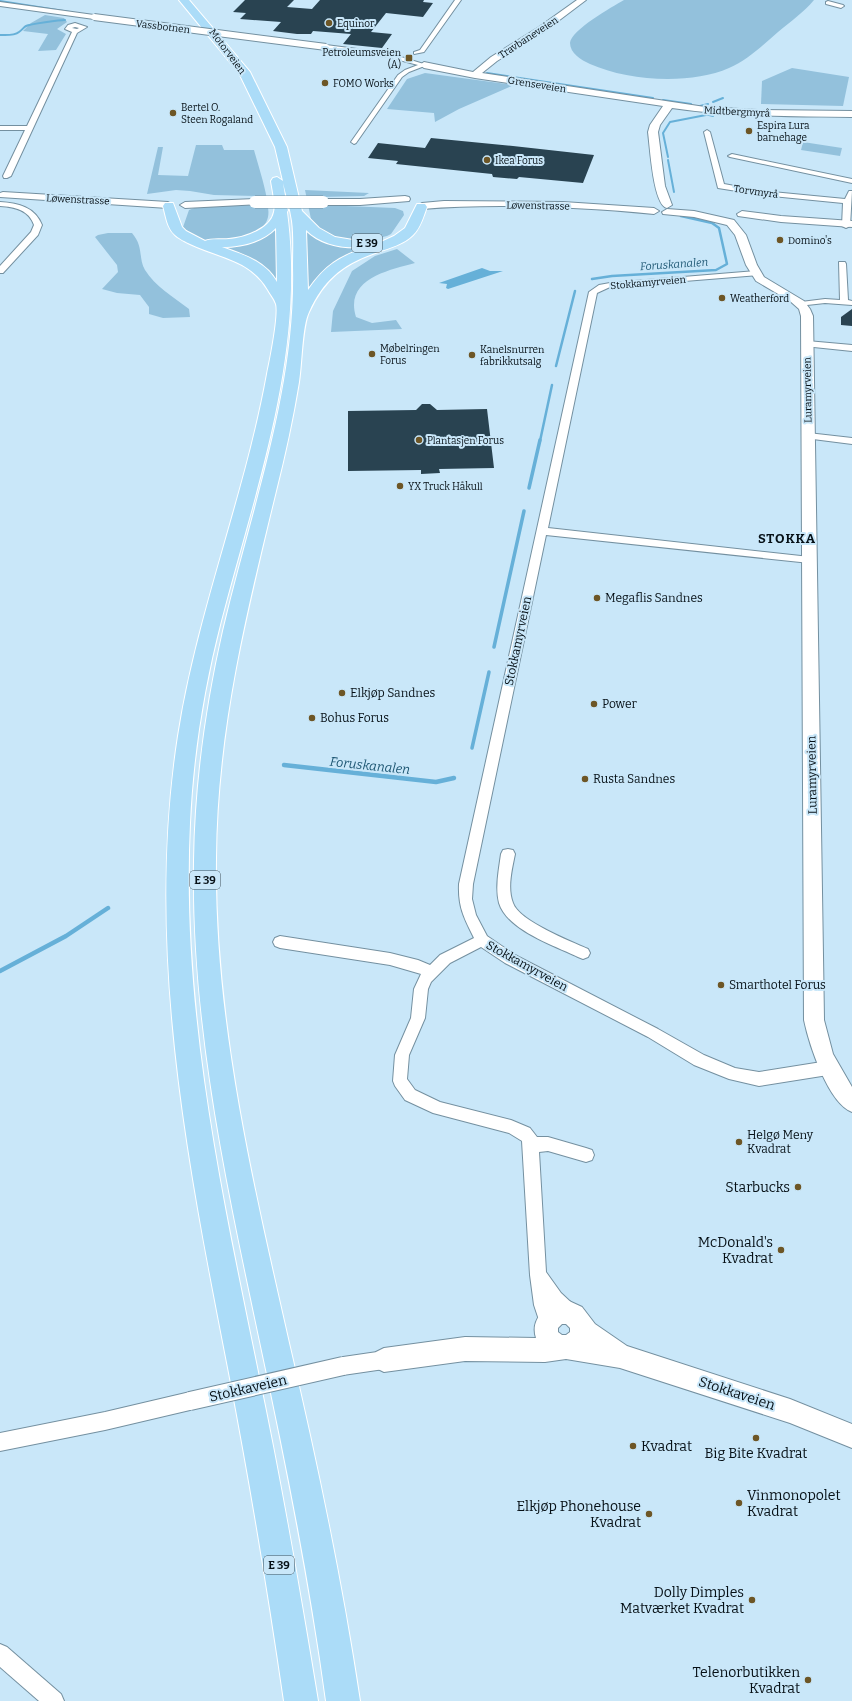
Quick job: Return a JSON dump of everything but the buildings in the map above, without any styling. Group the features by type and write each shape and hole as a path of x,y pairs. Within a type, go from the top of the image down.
{"highway":[{"name":"Motorveien","path":"180,2 223,60 242,90 252,108 263,135"},
{"name":"Motorveien","path":"180,2 211,28 234,56 265,109 284,154 298,213"},
{"name":"E 39","path":"274,170 282,210 286,254 284,307 275,376 268,411 212,623 190,720 179,817 177,897 184,1033 196,1124 217,1247 266,1491 287,1608 300,1701"},
{"path":"177,201 171,217 178,232 193,241 242,258 256,266 267,276 284,307"},
{"name":"E 39","path":"298,213 312,229 323,237 340,242 363,244 384,240 401,233 408,222 405,204"},
{"name":"E 39","path":"301,313 320,280 330,270 350,258 389,244 403,237 415,224 422,204"},
{"path":"193,241 225,243 251,239 268,230 282,210"},
{"name":"E 39","path":"298,213 302,258 301,313 293,376 276,458 234,624 217,713 206,816 205,894 210,979 221,1072 254,1244 306,1486 343,1701"}],"street":[{"path":"416,53 422,51 458,0"},
{"name":"Travbaneveien","path":"475,75 509,49 542,29 582,0"},
{"path":"828,3 844,6"},
{"name":"Vassbotnen","path":"0,4 388,55 424,65"},
{"path":"0,272 35,233 38,225 33,215 3,188 29,128 75,31"},
{"path":"354,142 400,76 412,69 424,65"},
{"name":"Grenseveien","path":"424,65 475,75 670,105"},
{"path":"670,105 655,125 654,132 660,186 668,208 694,214 728,219 738,223 744,219 849,225 847,201 852,193"},
{"name":"Midtbergmyrå","path":"670,105 722,111 852,114"},
{"path":"0,128 29,128"},
{"name":"Torvmyrå","path":"707,132 721,186 762,193 847,201"},
{"path":"732,156 852,181"},
{"path":"654,207 660,186"},
{"name":"Løwenstrasse","path":"3,188 36,196 119,201 360,202 668,208"},
{"path":"728,219 738,229 756,273 765,283 801,304 817,302 848,302 842,264"},
{"path":"744,219 747,224 745,245"},
{"name":"Stokkamyrveien","path":"756,273 610,285 593,292 466,884 465,899 469,915 482,940 510,959 646,1030 699,1060 734,1074 759,1079 828,1068"},
{"name":"Luramyrveien","path":"801,304 806,311 807,316 814,1020 820,1049 828,1068 841,1090 852,1103"},
{"name":"Luramyrveien","path":"807,344 852,348"},
{"name":"Luramyrveien","path":"808,436 852,441"},
{"path":"542,531 810,560"},
{"path":"508,854 504,893 507,905 511,912 517,919 534,929 583,953"},
{"path":"482,940 445,959 430,972 425,979 421,989 418,1018 402,1055 400,1081 410,1095 438,1108 510,1127 524,1133 530,1138 538,1275 542,1305 550,1340 558,1346 574,1346 580,1339 582,1327 576,1318 555,1299 538,1275"},
{"path":"280,942 390,959 418,966 430,972"},
{"path":"530,1145 548,1144 586,1155"},
{"path":"547,1326 552,1316 557,1314 567,1313 576,1318"},
{"name":"Stokkaveien","path":"576,1318 587,1332 620,1356"},
{"name":"Stokkaveien","path":"498,1349 529,1338 547,1326"},
{"name":"Stokkaveien","path":"0,1442 105,1421 342,1366 465,1349 545,1350 566,1347 620,1356 790,1411 852,1436"},
{"path":"0,1654 54,1701"}],"shaded area":[{"path":"624,0 814,0 801,13 749,57 736,65 696,77 659,79 605,70 583,60 574,53 570,47 572,38 577,32 593,19"},
{"path":"45,15 64,18 67,22 57,29 66,34 56,50 38,51 48,34 23,31 31,23"},
{"path":"792,68 849,77 843,106 761,104 762,81"},
{"path":"425,73 514,85 459,109 435,122 434,113 387,109 407,79"},
{"path":"803,142 842,148 840,156 801,150"},
{"path":"196,145 222,145 224,150 254,150 268,203 268,217 264,225 257,232 247,237 235,240 211,241 192,237 182,230 189,210 197,207 257,205 255,196 214,195 176,190 147,194 158,147 163,147 158,175 188,176"},
{"path":"305,190 369,193 364,196 320,197 321,205 395,208 403,211 404,215 391,234 387,236 361,242 340,240 317,229 311,219"},
{"path":"276,228 278,279 273,279 264,267 239,254 213,245"},
{"path":"305,228 320,239 374,244 348,256 332,266 318,278 312,286 308,287"},
{"path":"108,233 132,233 140,248 143,266 149,276 171,296 189,309 190,317 163,318 149,314 149,307 140,295 117,293 102,289 118,272 117,265 95,237"},
{"path":"397,249 415,263 393,269 371,278 356,294 354,304 356,317 372,323 396,320 402,329 331,332 333,311 352,271 375,256"},
{"path":"482,268 490,271 503,271 448,289 446,288 447,284 439,283"}],"waterway":[{"name":"Foruskanalen","path":"0,1 70,12"},
{"path":"0,35 15,34 25,26 29,25 65,20"},
{"name":"Foruskanalen","path":"487,73 653,98"},
{"path":"713,102 723,98"},
{"name":"Foruskanalen","path":"663,100 691,104"},
{"name":"Foruskanalen","path":"700,106 708,104"},
{"name":"Foruskanalen","path":"705,114 713,116"},
{"name":"Foruskanalen","path":"668,157 663,133 670,122 706,115"},
{"name":"Foruskanalen","path":"668,160 674,192"},
{"name":"Foruskanalen","path":"592,279 612,276 716,270 727,264 719,228 712,223 681,216"},
{"name":"Foruskanalen","path":"556,366 575,291"},
{"name":"Foruskanalen","path":"540,441 552,385"},
{"name":"Foruskanalen","path":"529,488 540,440"},
{"name":"Foruskanalen","path":"494,647 524,511"},
{"name":"Foruskanalen","path":"472,748 489,672"},
{"name":"Foruskanalen","path":"284,765 436,782 454,778"},
{"path":"0,971 66,936 108,908"}],"place":[{"name":"Equinor","path":"329,23"},
{"name":"Petroleumsveien (A)","path":"409,58"},
{"name":"FOMO Works","path":"325,83"},
{"name":"Bertel O. Steen Rogaland","path":"173,113"},
{"name":"Espira Lura barnehage","path":"749,131"},
{"name":"Ikea Forus","path":"487,160"},
{"name":"Domino's","path":"780,240"},
{"name":"Weatherford","path":"722,298"},
{"name":"Møbelringen Forus","path":"372,354"},
{"name":"Kanelsnurren fabrikkutsalg","path":"472,355"},
{"name":"Plantasjen Forus","path":"419,440"},
{"name":"YX Truck Håkull","path":"400,486"},
{"name":"Megaflis Sandnes","path":"597,598"},
{"name":"Elkjøp Sandnes","path":"342,693"},
{"name":"Power","path":"594,704"},
{"name":"Bohus Forus","path":"312,718"},
{"name":"Rusta Sandnes","path":"585,779"},
{"name":"Smarthotel Forus","path":"721,985"},
{"name":"Helgø Meny Kvadrat","path":"739,1142"},
{"name":"Starbucks","path":"798,1187"},
{"name":"McDonald's Kvadrat","path":"781,1250"},
{"name":"Big Bite Kvadrat","path":"756,1438"},
{"name":"Kvadrat","path":"633,1446"},
{"name":"Vinmonopolet Kvadrat","path":"739,1503"},
{"name":"Elkjøp Phonehouse Kvadrat","path":"649,1514"},
{"name":"Dolly Dimples Matværket Kvadrat","path":"752,1600"},
{"name":"Telenorbutikken Kvadrat","path":"808,1680"}],"district":[{"name":"STOKKA","path":"787,538"}]}
